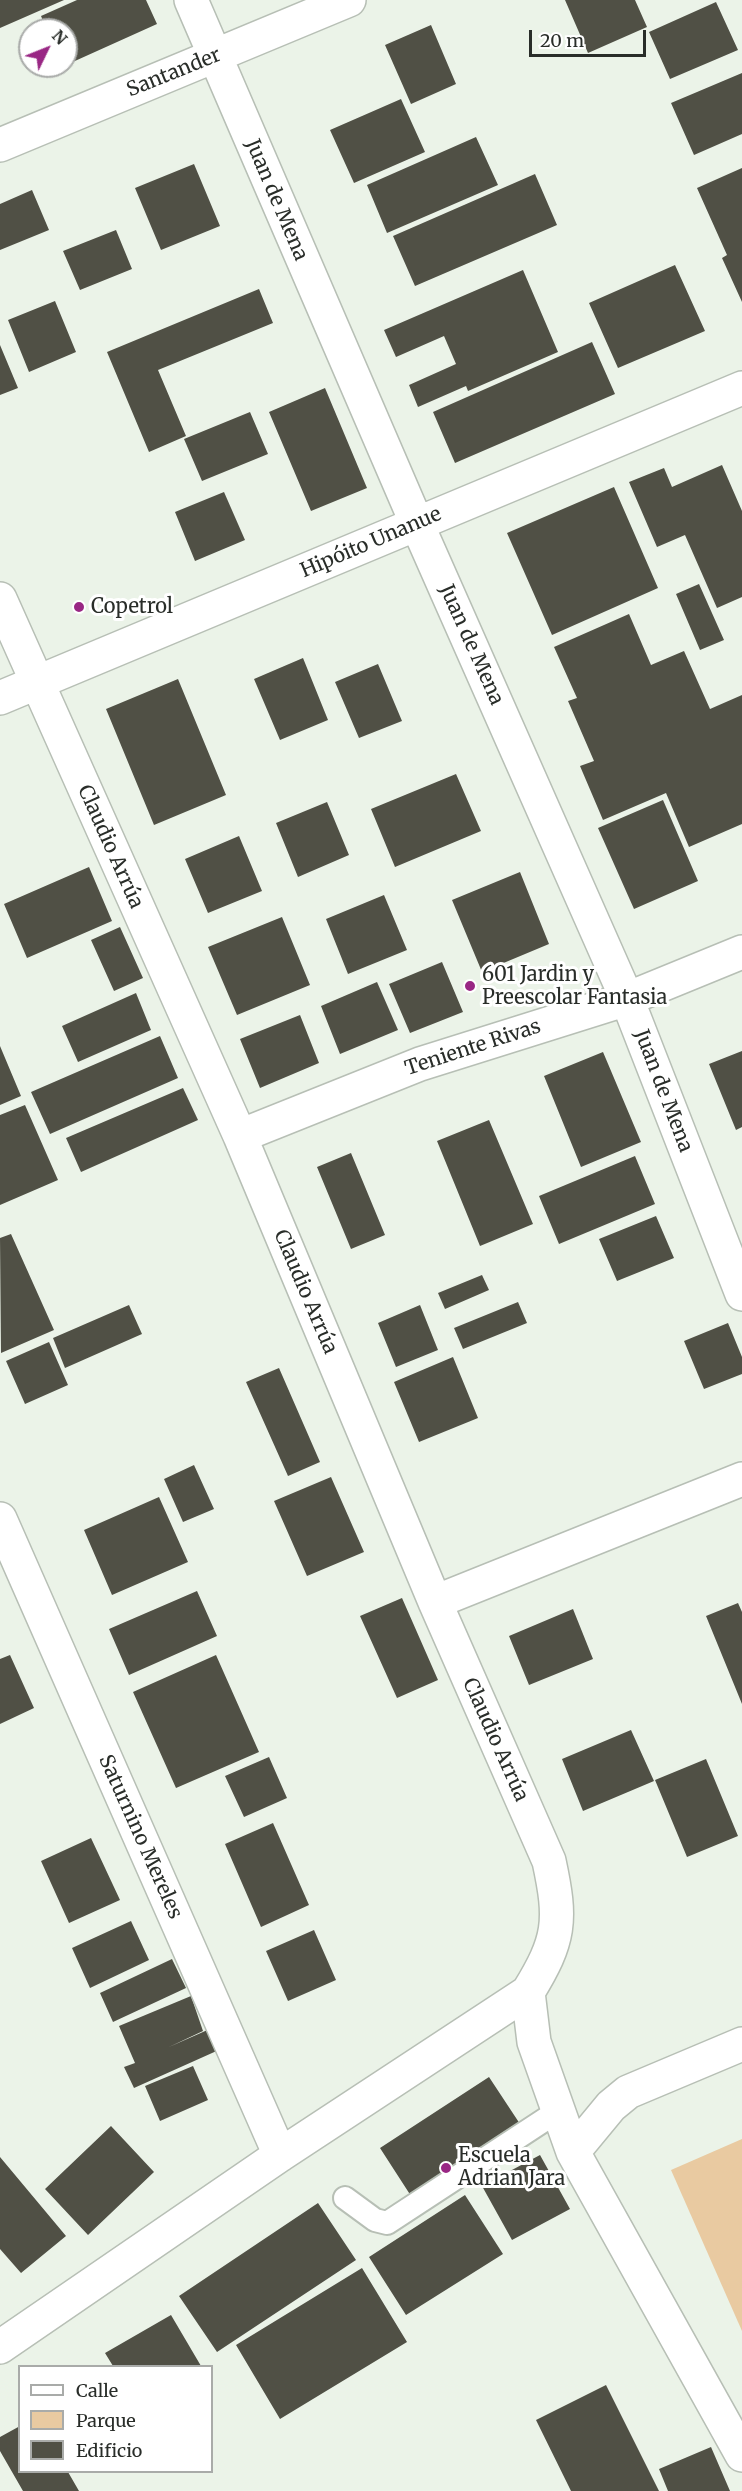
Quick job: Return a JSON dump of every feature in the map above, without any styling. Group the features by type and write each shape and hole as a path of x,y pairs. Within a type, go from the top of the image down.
{"street":[{"name":"Juan de Mena","path":"191,0 417,524 627,999 742,1293"},
{"name":"Santander","path":"0,145 348,0"},
{"name":"Hipóito Unanue","path":"0,698 742,388"},
{"name":"Claudio Arrúa","path":"0,599 240,1136 435,1602 549,1862 558,1900 557,1933 547,1962 528,1992"},
{"name":"Teniente Rivas","path":"240,1136 420,1064 627,999 742,952"},
{"path":"435,1602 742,1479"},
{"name":"Saturnino Mereles","path":"0,1519 280,2155"},
{"path":"0,2348 280,2155 528,1992 534,2042 573,2152 742,2455"},
{"path":"573,2152 611,2106 628,2092 742,2044"}],"lane":[{"path":"345,2198 375,2220 387,2223 558,2111"}],"green space":[{"path":"742,2139 742,2331 671,2170"}],"building":[{"path":"0,0 64,0 18,18 18,20 0,28"},
{"path":"77,0 146,0 157,24 78,60 78,18 42,18 41,16"},
{"path":"565,0 635,0 647,27 588,53"},
{"path":"716,2 738,50 670,79 649,32"},
{"path":"431,25 456,84 411,104 385,45"},
{"path":"742,73 742,134 694,155 671,103"},
{"path":"401,99 425,152 354,183 330,130"},
{"path":"476,137 498,185 387,233 367,185"},
{"path":"194,164 220,226 161,250 135,188"},
{"path":"742,168 742,302 722,258 727,255 697,188"},
{"path":"535,174 557,225 415,286 393,236"},
{"path":"32,190 49,230 0,250 0,204"},
{"path":"116,230 132,269 80,290 63,251"},
{"path":"675,265 705,331 618,368 589,303"},
{"path":"523,270 558,352 468,391 466,386 418,407 409,385 456,364 444,336 396,357 384,330"},
{"path":"259,289 273,323 158,370 186,436 149,452 107,352"},
{"path":"55,301 76,352 29,372 8,320"},
{"path":"592,342 615,394 455,463 433,412"},
{"path":"0,345 18,388 0,395"},
{"path":"325,388 367,488 311,511 269,412"},
{"path":"250,412 268,454 202,481 184,439"},
{"path":"722,465 742,511 742,597 717,608 685,535 657,547 629,482 664,468 672,487"},
{"path":"614,487 658,588 552,635 507,533"},
{"path":"224,492 245,540 195,561 175,512"},
{"path":"699,584 724,640 700,650 676,594"},
{"path":"629,614 651,665 684,651 710,709 742,695 742,824 689,847 666,793 603,820 580,766 594,761 568,701 577,698 554,647"},
{"path":"303,658 328,720 280,740 254,679"},
{"path":"378,664 402,721 359,738 335,682"},
{"path":"178,679 226,795 154,825 106,709"},
{"path":"456,774 481,831 395,867 371,809"},
{"path":"663,800 698,881 634,909 598,828"},
{"path":"327,802 349,855 298,877 276,823"},
{"path":"239,836 262,891 208,913 185,859"},
{"path":"89,867 112,921 27,958 4,904"},
{"path":"520,872 549,944 482,972 452,900"},
{"path":"384,895 407,950 348,974 326,919"},
{"path":"282,917 310,985 237,1015 208,947"},
{"path":"120,927 143,978 114,991 91,940"},
{"path":"442,962 463,1012 410,1033 389,984"},
{"path":"377,982 398,1030 340,1054 321,1006"},
{"path":"136,993 151,1030 78,1062 62,1026"},
{"path":"300,1015 319,1063 260,1088 240,1039"},
{"path":"160,1036 178,1078 50,1134 31,1092"},
{"path":"0,1046 21,1096 0,1105"},
{"path":"742,1051 742,1127 736,1130 709,1064"},
{"path":"603,1052 641,1142 581,1167 544,1076"},
{"path":"183,1088 198,1120 81,1172 66,1138"},
{"path":"25,1105 58,1180 0,1205 0,1115"},
{"path":"489,1120 533,1224 480,1246 437,1141"},
{"path":"351,1153 385,1235 351,1249 317,1167"},
{"path":"635,1156 655,1204 559,1244 539,1196"},
{"path":"656,1216 674,1258 617,1281 599,1239"},
{"path":"11,1234 54,1330 1,1353 0,1238"},
{"path":"482,1275 489,1290 445,1309 438,1293"},
{"path":"518,1302 527,1323 463,1349 454,1328"},
{"path":"129,1305 142,1334 65,1368 53,1338"},
{"path":"420,1305 438,1350 396,1367 378,1323"},
{"path":"728,1323 742,1357 742,1374 704,1389 684,1341"},
{"path":"49,1342 68,1385 25,1404 6,1361"},
{"path":"453,1357 478,1418 419,1442 394,1382"},
{"path":"279,1368 320,1462 288,1476 246,1382"},
{"path":"194,1465 214,1509 183,1522 164,1479"},
{"path":"331,1477 364,1552 307,1576 274,1501"},
{"path":"159,1497 188,1562 112,1595 84,1530"},
{"path":"197,1591 217,1636 129,1675 109,1629"},
{"path":"402,1598 438,1680 397,1698 360,1616"},
{"path":"738,1603 742,1612 742,1704 706,1616"},
{"path":"573,1609 593,1659 529,1685 509,1636"},
{"path":"10,1655 34,1708 0,1724 0,1659"},
{"path":"216,1655 259,1752 176,1788 133,1692"},
{"path":"631,1730 654,1781 583,1811 562,1759"},
{"path":"269,1757 287,1798 244,1817 225,1776"},
{"path":"706,1759 738,1836 687,1857 655,1780"},
{"path":"273,1823 309,1905 261,1927 225,1844"},
{"path":"91,1838 120,1900 69,1923 41,1861"},
{"path":"131,1921 149,1960 90,1988 72,1948"},
{"path":"314,1930 336,1980 288,2001 266,1951"},
{"path":"172,1959 186,1988 113,2022 100,1993"},
{"path":"191,1996 203,2031 169,2047 212,2028 221,2049 134,2088 124,2067 135,2063 119,2026"},
{"path":"193,2066 208,2100 160,2121 145,2086"},
{"path":"489,2077 520,2124 411,2196 380,2148"},
{"path":"111,2126 154,2172 88,2235 45,2189"},
{"path":"540,2155 570,2209 512,2240 482,2186"},
{"path":"0,2157 66,2236 21,2273 0,2249"},
{"path":"465,2195 503,2254 406,2315 369,2257"},
{"path":"318,2203 356,2260 217,2352 179,2296"},
{"path":"362,2268 407,2342 280,2419 236,2345"},
{"path":"171,2315 200,2365 112,2365 105,2353"},
{"path":"606,2385 659,2491 571,2491 536,2420"},
{"path":"18,2427 18,2473 69,2473 79,2491 23,2491 0,2451 0,2437"},
{"path":"711,2447 730,2491 668,2491 659,2469"}],"place":[{"name":"Copetrol","path":"79,607"},
{"name":"601 Jardin y Preescolar Fantasia","path":"470,986"},
{"name":"Escuela Adrian Jara","path":"446,2168"}]}
